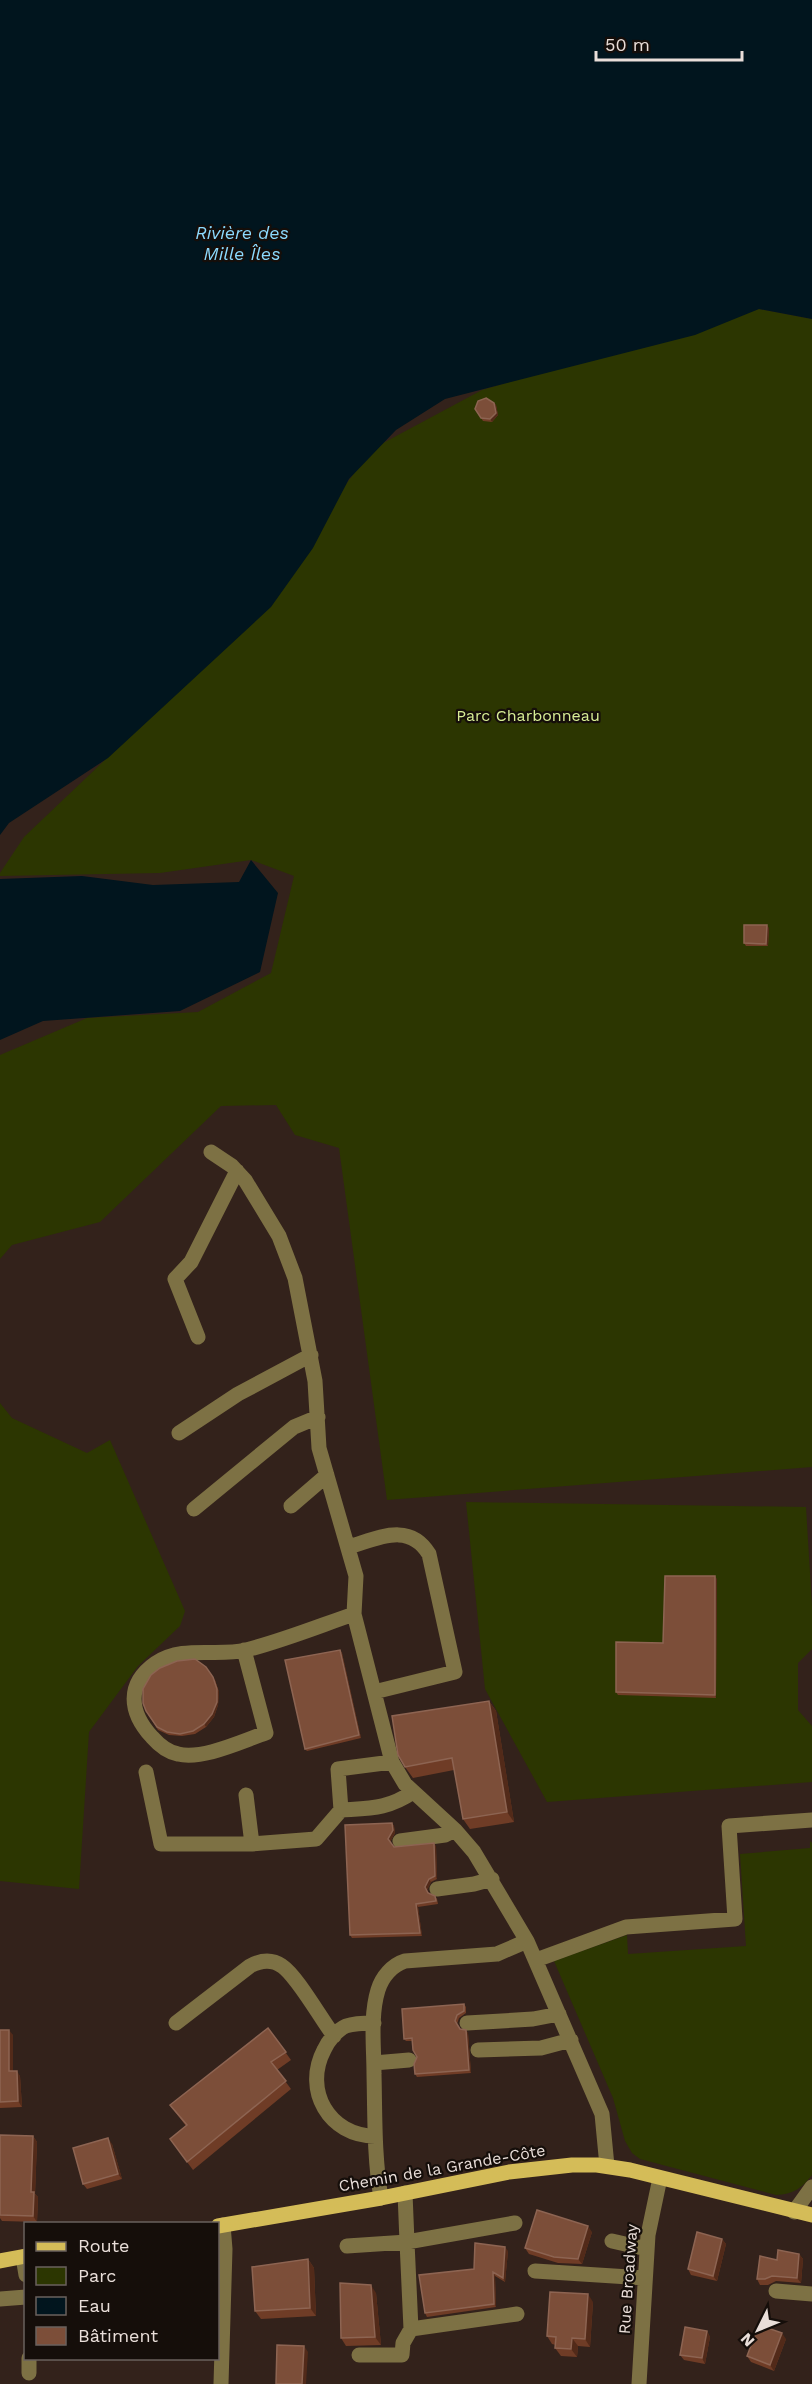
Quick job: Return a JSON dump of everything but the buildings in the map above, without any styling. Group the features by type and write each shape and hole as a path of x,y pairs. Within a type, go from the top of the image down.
{"main road":[{"name":"Chemin de la Grande-Côte","path":"220,2225 381,2198 536,2168 572,2165 607,2166 812,2215"},
{"path":"0,2261 24,2257"}],"street":[{"path":"211,1152 237,1171 253,1192 285,1250 301,1301 311,1355 320,1448 356,1576 354,1614 392,1762 400,1778 455,1830 492,1879 527,1941 602,2114 607,2166"},
{"path":"198,1337 175,1279 190,1262 237,1171"},
{"path":"179,1432 238,1394 311,1355"},
{"path":"194,1509 294,1427 318,1417"},
{"path":"291,1506 327,1476"},
{"path":"348,1547 400,1534 421,1542 429,1554 455,1672 374,1692"},
{"path":"244,1650 266,1733 199,1754 178,1754 161,1746 140,1723 136,1714 134,1693 142,1677 158,1662 185,1653 244,1650 354,1614"},
{"path":"146,1772 161,1844 252,1844 316,1839 341,1809 338,1768 392,1762"},
{"path":"341,1809 383,1807 414,1792"},
{"path":"246,1795 252,1844"},
{"path":"536,1960 626,1927 735,1919 729,1826 812,1820"},
{"path":"400,1841 445,1834 455,1830"},
{"path":"437,1889 492,1879"},
{"path":"381,2198 376,2170 374,2023 376,2001 382,1981 400,1962 497,1954 527,1941"},
{"path":"176,2023 250,1966 271,1961 285,1968 334,2036"},
{"path":"467,2023 533,2019 559,2014"},
{"path":"374,2023 349,2025 334,2036 318,2060 316,2075 318,2093 330,2116 344,2129 359,2135 375,2136"},
{"path":"478,2050 541,2048 571,2040"},
{"path":"374,2063 409,2061"},
{"name":"Rue Broadway","path":"639,2384 647,2249 651,2211 660,2178"},
{"path":"794,2211 812,2187"},
{"path":"359,2355 402,2355 403,2343 411,2329 405,2193"},
{"path":"347,2246 407,2242 515,2223"},
{"path":"220,2225 221,2384"},
{"path":"612,2241 647,2249"},
{"path":"535,2271 645,2278"},
{"path":"776,2291 812,2294"},
{"path":"0,2299 24,2297"},
{"path":"411,2329 517,2314"}],"green space":[{"name":"Parc Charbonneau","path":"759,309 812,319 812,1467 387,1500 339,1148 295,1135 276,1105 221,1106 100,1222 12,1245 0,1259 0,1055 87,1018 198,1012 271,973 294,876 251,860 160,873 0,876 0,873 24,837 230,641 372,449 482,390"},
{"path":"0,1403 12,1418 87,1453 110,1440 185,1611 180,1626 138,1666 89,1732 79,1889 0,1881"},
{"path":"466,1502 806,1507 812,1606 812,1649 798,1663 798,1710 812,1726 812,1782 547,1802 485,1689"},
{"path":"810,1841 812,1843 812,2175 796,2190 776,2195 640,2159 632,2153 625,2141 613,2098 554,1961 627,1935 628,1954 746,1946 740,1854 810,1848"}],"water":[{"name":"Rivière des Mille Îles","path":"0,0 812,0 812,319 759,309 695,335 445,399 396,430 349,479 313,548 271,607 108,758 9,823 0,835"},
{"path":"251,860 278,893 260,972 180,1011 43,1021 0,1040 0,879 82,876 153,885 239,882"}]}
